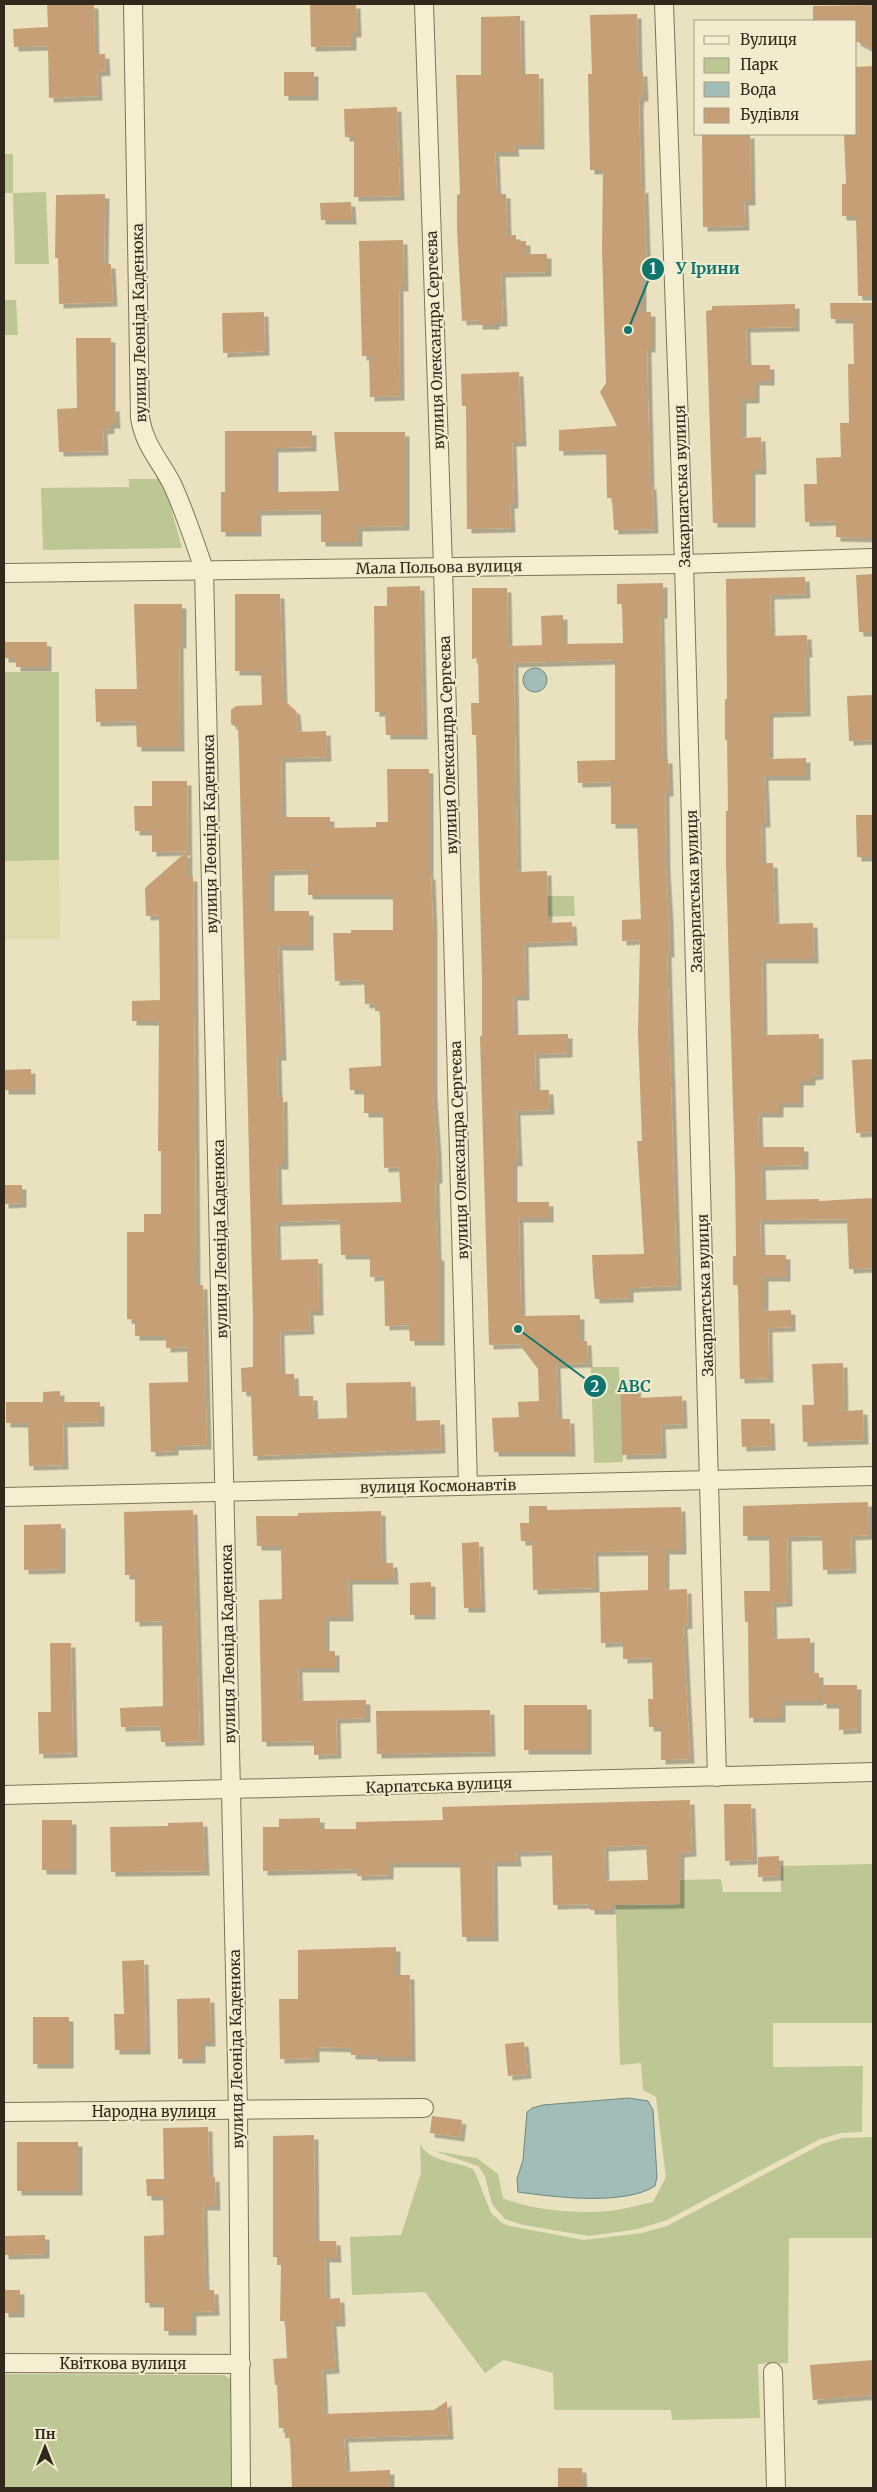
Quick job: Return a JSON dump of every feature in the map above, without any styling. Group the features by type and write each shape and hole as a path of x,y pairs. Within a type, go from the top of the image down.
{"street":[{"name":"вулиця Леоніда Каденюка","path":"133,4 140,418 148,447 165,471 182,506 204,569 226,1491 230,1791 238,2110 242,2364 241,2488"},
{"name":"вулиця Олександра Сергеєва","path":"424,4 443,567 468,1486"},
{"name":"Закарпатська вулиця","path":"664,4 684,564 717,1778"},
{"name":"Мала Польова вулиця","path":"4,572 684,564 873,558"},
{"name":"вулиця Космонавтів","path":"4,1498 873,1476"},
{"name":"Карпатська вулиця","path":"4,1796 717,1778 873,1772"},
{"name":"Народна вулиця","path":"4,2112 424,2108"},
{"name":"Квіткова вулиця","path":"4,2363 242,2364"},
{"path":"773,2372 776,2488"}],"shaded area":[{"path":"59,860 60,939 4,939 4,861"}],"green space":[{"path":"4,154 13,154 13,193 4,193"},
{"path":"46,192 49,264 15,264 13,193"},
{"path":"4,300 16,300 18,335 4,335"},
{"path":"129,479 159,479 170,504 182,548 43,550 41,488 129,487"},
{"path":"4,672 59,672 59,860 4,861"},
{"path":"529,896 574,896 575,916 529,917"},
{"path":"591,1367 619,1367 623,1462 594,1463"},
{"path":"873,1864 873,2023 773,2023 773,2067 863,2066 862,2132 840,2133 818,2140 667,2220 638,2229 589,2236 523,2225 505,2219 492,2204 485,2176 478,2166 434,2151 477,2158 498,2174 503,2198 526,2206 554,2210 595,2212 619,2210 653,2202 666,2177 656,2097 643,2090 641,2063 620,2065 615,1881 635,1881 636,1905 680,1904 680,1880 721,1879 723,1892 781,1892 781,1866"},
{"path":"873,2137 873,2238 789,2238 788,2363 758,2364 760,2418 672,2420 671,2410 554,2410 553,2373 503,2360 485,2373 425,2292 352,2295 350,2237 401,2235 421,2173 420,2144 431,2155 474,2170 491,2213 502,2223 584,2240 642,2233 667,2226 822,2144 843,2138"},
{"path":"4,2374 224,2375 231,2379 232,2384 233,2488 4,2488"}],"water":[{"path":"535,668 540,669 546,675 546,685 540,691 535,692 530,691 524,685 523,680 524,675 530,669"},
{"path":"629,2098 648,2101 653,2110 657,2177 655,2186 642,2192 608,2198 569,2198 518,2192 517,2179 523,2160 527,2112 532,2108 543,2105"}],"building":[{"path":"47,4 94,4 95,54 105,54 106,71 97,72 98,96 49,98 48,46 14,47 13,29 48,27"},
{"path":"310,4 356,4 357,33 352,33 352,46 311,47"},
{"path":"873,5 873,50 857,42 857,20 813,20 813,6"},
{"path":"637,14 638,72 643,72 644,97 640,97 639,105 641,189 644,188 647,277 642,277 642,312 651,312 651,348 647,348 650,485 652,485 654,529 614,530 612,498 607,498 606,450 559,451 559,430 617,426 600,392 606,383 602,250 603,170 590,170 588,74 592,74 590,15"},
{"path":"520,16 521,74 539,74 540,145 514,145 515,152 495,152 497,194 506,194 507,235 516,235 516,241 526,241 526,254 547,254 547,272 501,273 503,322 495,322 495,325 478,325 478,320 462,321 457,229 457,195 460,194 456,75 481,75 481,17"},
{"path":"873,66 873,296 858,296 856,216 842,216 842,184 846,184 844,135 857,135 857,67"},
{"path":"284,72 314,72 314,96 284,96"},
{"path":"397,107 400,196 354,197 354,137 345,137 344,109"},
{"path":"702,135 750,135 751,201 744,201 745,226 703,227"},
{"path":"105,194 104,264 111,264 113,302 59,304 58,258 55,258 56,195"},
{"path":"351,202 352,220 321,220 320,203"},
{"path":"403,240 404,287 399,287 400,396 370,397 369,356 362,356 359,241"},
{"path":"830,303 873,303 873,538 836,537 836,521 805,522 804,484 817,484 816,458 841,457 840,423 849,423 848,364 854,364 853,319 831,319"},
{"path":"795,304 795,327 746,328 747,365 770,365 770,381 755,381 755,399 742,399 742,438 761,437 762,470 751,470 751,523 713,523 706,311 712,310 712,306"},
{"path":"264,312 265,351 223,353 222,313"},
{"path":"76,338 111,338 111,407 115,407 116,424 110,424 110,429 103,430 104,451 59,452 57,409 77,408"},
{"path":"519,372 522,442 512,442 514,504 510,504 511,528 467,529 466,406 462,406 461,374"},
{"path":"225,431 312,431 312,447 274,448 274,492 339,491 334,432 405,432 405,526 358,527 358,542 321,542 321,510 257,511 257,532 221,532 221,492 225,492"},
{"path":"873,574 873,632 859,632 856,575"},
{"path":"805,577 806,594 770,595 771,636 807,635 808,653 805,653 806,712 769,713 769,759 806,758 806,776 764,776 766,823 761,823 762,863 773,863 775,924 813,923 814,959 762,959 763,1035 819,1034 819,1075 811,1076 811,1081 799,1081 799,1103 779,1103 779,1113 758,1113 759,1147 804,1147 804,1165 761,1166 762,1200 819,1199 819,1201 873,1198 873,1268 849,1269 847,1219 760,1220 761,1255 786,1255 786,1277 764,1277 764,1311 791,1310 791,1327 768,1328 769,1378 740,1379 738,1285 733,1285 733,1256 736,1256 726,864 726,811 728,811 727,740 725,740 725,699 727,699 726,579"},
{"path":"663,583 663,614 660,614 663,759 668,759 669,792 665,792 670,953 667,953 677,1286 629,1288 629,1298 595,1299 592,1255 644,1254 637,1141 642,1141 638,1032 640,940 622,941 622,920 641,919 637,824 611,824 611,782 578,783 577,761 615,760 615,660 514,663 517,872 547,871 548,923 572,922 573,941 524,943 525,996 513,996 514,1035 568,1034 568,1053 535,1054 536,1090 549,1090 550,1110 516,1111 518,1162 513,1162 513,1202 549,1202 549,1218 519,1218 521,1316 580,1315 580,1341 587,1341 588,1363 556,1364 558,1419 570,1419 571,1452 494,1452 492,1418 519,1417 518,1402 539,1401 538,1369 519,1344 489,1345 480,1036 482,1036 482,981 476,735 472,735 471,703 479,703 478,658 472,659 472,588 507,588 508,646 542,645 541,616 563,615 563,644 623,643 622,604 617,604 617,584"},
{"path":"420,586 423,735 386,735 385,712 375,712 374,606 387,606 387,587"},
{"path":"235,594 280,594 283,699 296,711 298,732 326,731 327,757 281,758 282,817 330,817 330,828 376,827 376,822 388,822 387,769 429,769 429,875 431,875 433,929 433,1095 438,1179 435,1179 437,1256 440,1256 440,1341 410,1341 409,1325 385,1326 384,1276 370,1277 370,1255 341,1255 340,1220 276,1222 277,1260 318,1259 319,1311 309,1311 310,1330 280,1331 281,1374 294,1374 295,1396 313,1396 314,1419 347,1418 346,1383 411,1382 412,1421 440,1420 441,1449 253,1456 251,1392 242,1392 241,1368 253,1367 253,1317 239,749 238,728 231,724 231,710 236,706 262,705 261,671 235,671","holes":["308,870 308,895 393,895 393,930 351,930 351,933 333,933 335,981 364,980 365,1004 375,1003 375,1011 380,1011 381,1066 349,1068 350,1090 364,1090 364,1113 383,1113 384,1168 399,1167 401,1202 278,1205 277,1165 284,1165 283,1097 278,1098 277,1056 282,1056 278,946 309,946 309,911 270,911 270,871"]},
{"path":"134,604 182,604 182,644 179,644 180,747 137,747 136,721 96,722 95,689 137,689"},
{"path":"4,642 47,642 47,667 16,667 16,658 4,658"},
{"path":"873,695 873,740 849,741 847,696"},
{"path":"152,781 187,781 188,877 193,877 196,1285 203,1285 207,1445 174,1446 174,1451 151,1452 149,1383 188,1382 187,1347 166,1348 166,1336 135,1336 135,1320 127,1319 127,1232 144,1232 144,1214 161,1214 161,1151 158,1151 159,1021 132,1021 132,1001 160,1000 159,915 146,916 145,888 187,851 152,852 152,831 135,831 134,806 152,806"},
{"path":"856,815 873,815 873,857 857,857"},
{"path":"872,1059 873,1132 856,1133 852,1060"},
{"path":"31,1069 31,1090 4,1090 4,1070"},
{"path":"4,1185 22,1185 22,1203 4,1204"},
{"path":"843,1363 844,1411 863,1410 864,1440 803,1442 802,1405 814,1405 812,1364"},
{"path":"620,1383 636,1383 637,1398 682,1396 683,1424 661,1425 662,1454 622,1455"},
{"path":"60,1391 60,1402 100,1402 100,1422 63,1423 64,1465 29,1466 28,1423 6,1423 6,1402 43,1402 43,1392"},
{"path":"741,1419 770,1419 771,1446 742,1447"},
{"path":"868,1502 869,1535 851,1536 852,1569 823,1570 822,1536 787,1537 788,1602 772,1603 773,1639 810,1638 810,1673 819,1673 819,1701 781,1701 781,1718 749,1718 748,1622 745,1622 744,1591 770,1591 769,1536 743,1536 743,1506"},
{"path":"529,1506 547,1506 547,1510 681,1507 682,1550 665,1550 665,1590 687,1589 688,1624 683,1625 690,1759 661,1760 661,1727 649,1727 648,1699 653,1699 652,1658 623,1659 623,1642 601,1643 600,1592 648,1590 648,1551 594,1552 595,1588 533,1590 532,1541 521,1541 520,1523 529,1523"},
{"path":"193,1510 200,1741 161,1742 160,1726 121,1727 120,1708 163,1706 162,1621 135,1622 135,1575 125,1575 124,1512"},
{"path":"381,1511 382,1563 393,1563 394,1580 348,1580 349,1617 325,1617 325,1651 335,1651 335,1668 298,1668 299,1701 366,1700 366,1718 336,1719 337,1754 314,1755 314,1741 262,1742 259,1600 282,1599 281,1546 257,1546 256,1516 298,1516 298,1513"},
{"path":"61,1524 61,1569 24,1570 24,1525"},
{"path":"479,1542 481,1608 464,1608 462,1543"},
{"path":"431,1582 431,1615 410,1615 410,1583"},
{"path":"50,1643 71,1643 73,1753 39,1754 38,1712 51,1712"},
{"path":"822,1685 857,1685 857,1729 839,1730 839,1704 822,1704"},
{"path":"524,1705 587,1705 587,1750 524,1750"},
{"path":"490,1710 491,1752 377,1754 376,1711"},
{"path":"690,1800 692,1852 680,1853 680,1904 611,1905 611,1910 590,1910 590,1904 553,1905 552,1851 516,1852 517,1862 493,1862 494,1937 462,1937 460,1863 389,1863 389,1875 357,1876 357,1869 263,1871 263,1827 279,1827 279,1819 320,1818 320,1829 356,1829 356,1822 443,1820 442,1807","holes":["646,1845 648,1880 605,1881 604,1847"]},
{"path":"724,1804 751,1804 753,1860 725,1861"},
{"path":"42,1820 72,1820 72,1870 42,1870"},
{"path":"203,1822 205,1871 111,1872 110,1827 168,1826 168,1823"},
{"path":"779,1856 779,1876 758,1877 758,1857"},
{"path":"396,1947 396,1975 410,1975 411,2057 351,2055 351,2048 315,2047 315,2058 280,2059 279,1999 298,1999 298,1950"},
{"path":"144,1960 146,2050 115,2050 114,2014 124,2014 122,1961"},
{"path":"210,1998 211,2042 201,2042 201,2059 178,2059 177,1999"},
{"path":"33,2017 69,2017 69,2064 33,2064"},
{"path":"524,2042 527,2074 508,2076 505,2044"},
{"path":"432,2116 462,2120 460,2137 430,2133"},
{"path":"208,2127 209,2178 215,2177 216,2206 203,2206 205,2290 214,2290 215,2311 192,2312 192,2331 164,2331 164,2303 145,2303 144,2236 164,2235 163,2196 147,2196 146,2179 164,2179 163,2128"},
{"path":"314,2135 315,2241 336,2241 337,2258 325,2258 326,2299 340,2298 341,2322 332,2322 335,2369 322,2370 324,2414 434,2410 447,2401 449,2435 344,2438 346,2472 390,2470 390,2488 292,2488 290,2438 285,2438 285,2428 279,2428 277,2385 275,2385 273,2359 287,2358 285,2321 280,2321 281,2265 277,2265 277,2257 273,2257 273,2136"},
{"path":"17,2142 78,2142 78,2191 17,2191"},
{"path":"45,2235 45,2254 4,2255 4,2236"},
{"path":"4,2290 20,2290 20,2313 4,2313"},
{"path":"873,2360 873,2395 813,2400 810,2365"},
{"path":"558,2468 582,2468 583,2488 558,2488"}],"place":[{"name":"У Ірини","path":"628,330"},
{"name":"ABC","path":"518,1329"}]}
